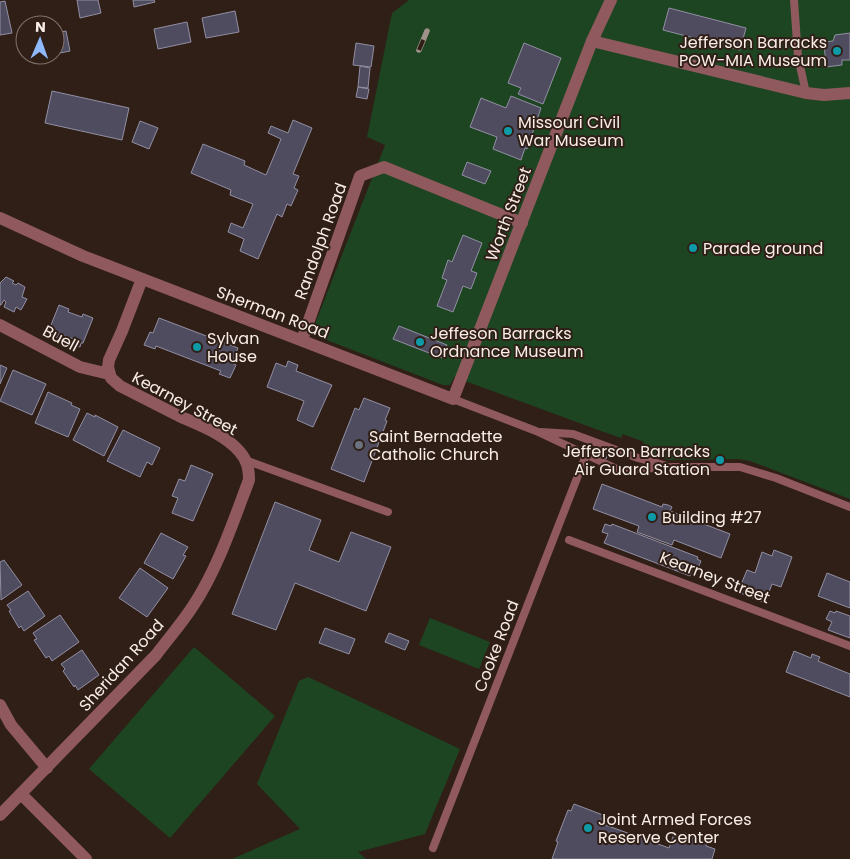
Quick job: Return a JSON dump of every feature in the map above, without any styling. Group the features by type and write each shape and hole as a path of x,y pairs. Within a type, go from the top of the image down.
{"street":[{"name":"Worth Street","path":"453,399 592,41 610,0"},
{"path":"592,41 806,93 824,95 850,93"},
{"name":"Randolph Road","path":"302,340 360,176 384,167 522,223"},
{"name":"Sherman Road","path":"0,218 83,256 453,399"},
{"path":"109,374 109,360 142,279"},
{"name":"Buell","path":"0,325 80,367 109,374"},
{"name":"Kearney Street","path":"109,374 120,386 227,441 245,460"},
{"name":"Sheridan Road","path":"0,815 156,655 193,606 223,546 249,480 249,469 245,460"},
{"path":"0,705 6,722 47,768"},
{"path":"21,794 86,859"}],"lane":[{"path":"794,0 798,58 806,93"},
{"name":"Sherman Road","path":"453,399 536,431"},
{"path":"536,431 620,470 674,467 740,467 776,478 850,507"},
{"path":"536,431 573,434 638,458 674,467"},
{"name":"Cooke Road","path":"432,848 586,455"},
{"name":"Kearney Street","path":"245,460 388,512"},
{"name":"Kearney Street","path":"569,540 850,646"}],"green space":[{"path":"409,0 850,0 850,499 750,461 738,459 669,460 640,453 644,442 623,434 621,438 454,377 450,385 443,385 311,334 385,145 367,137 392,13"},
{"path":"430,618 490,642 479,669 419,645"},
{"path":"194,647 275,716 170,838 89,769"},
{"path":"308,677 460,749 425,834 358,852 366,859 232,859 300,829 257,784 299,681"}],"building":[{"path":"77,0 98,0 101,13 80,18"},
{"path":"133,0 154,0 155,2 134,7"},
{"path":"5,1 12,33 0,35 0,2"},
{"path":"669,8 746,28 740,50 663,30"},
{"path":"235,11 239,32 206,38 202,18"},
{"path":"187,22 191,42 158,49 154,29"},
{"path":"65,31 70,51 65,52"},
{"name":"Jefferson Barracks POW-MIA Museum","path":"850,33 850,60 842,60 842,65 826,67 824,42 833,41 835,35"},
{"path":"356,43 374,46 371,67 353,65"},
{"path":"524,43 561,58 543,104 518,94 521,88 508,83"},
{"path":"360,66 370,68 368,88 358,87"},
{"path":"358,87 369,89 367,99 356,97"},
{"path":"52,91 129,108 122,140 45,123"},
{"name":"Missouri Civil War Museum","path":"511,96 541,108 527,149 525,148 521,160 493,149 497,137 470,127 481,98 506,108"},
{"path":"293,120 312,128 293,174 299,176 294,188 298,190 291,206 287,204 282,217 277,214 258,259 240,251 244,239 228,232 231,223 243,228 253,204 230,195 231,190 191,173 203,144 245,161 244,165 266,175 281,139 268,133 271,126 288,133"},
{"path":"140,121 158,128 149,149 132,142"},
{"path":"467,162 491,171 485,184 462,175"},
{"path":"463,235 482,243 471,271 477,273 471,289 463,286 453,312 437,306 447,280 442,278 448,260 452,262"},
{"path":"6,277 14,281 12,283 16,285 18,283 25,287 22,297 27,299 21,310 16,307 14,312 4,307 6,302 4,300 0,305 0,283"},
{"path":"59,305 69,309 68,312 82,317 83,314 93,318 80,347 72,344 74,339 59,334 57,338 50,335 51,331 49,330"},
{"name":"Sylvan House","path":"159,318 238,348 232,363 236,365 230,378 219,374 221,371 156,346 155,349 144,345 150,332 153,333"},
{"name":"Jeffeson Barracks Ordnance Museum","path":"399,326 447,345 442,358 393,339"},
{"path":"288,361 298,365 296,371 332,385 313,427 297,420 304,401 267,387 276,363 286,367"},
{"path":"0,365 7,368 0,384"},
{"path":"13,370 46,384 32,415 0,401"},
{"path":"48,392 72,403 71,405 80,409 68,437 35,423"},
{"name":"Saint Bernadette Catholic Church","path":"364,398 390,408 364,482 331,469 355,408 359,410"},
{"path":"87,413 118,427 104,456 73,440"},
{"path":"123,430 160,448 152,465 147,462 140,477 107,461"},
{"path":"598,447 609,451 606,459 595,455"},
{"path":"191,465 213,474 193,521 172,513 178,498 172,496 179,479 185,481"},
{"name":"Building #27","path":"602,484 662,507 663,504 668,505 672,507 670,511 730,534 721,558 674,540 672,545 637,532 639,526 593,509"},
{"path":"275,502 321,520 309,550 339,562 351,532 391,547 366,611 295,583 276,630 232,614"},
{"path":"605,524 611,526 612,524 698,557 697,559 701,561 697,570 693,568 690,576 604,543 608,534 602,532"},
{"path":"161,533 188,547 183,555 186,556 173,579 144,563"},
{"path":"774,550 792,557 781,587 772,584 765,603 738,592 747,570 755,573 762,552 772,556"},
{"path":"4,560 22,585 1,600 0,562"},
{"path":"140,568 168,588 147,617 119,598"},
{"path":"827,573 850,582 850,608 818,596"},
{"path":"28,591 45,616 24,631 21,626 19,628 7,605"},
{"path":"830,611 850,616 850,638 828,630 832,622 826,619"},
{"path":"60,615 79,642 52,661 49,656 46,658 34,640 37,639 33,633"},
{"path":"325,628 355,639 349,654 319,643"},
{"path":"389,633 409,641 405,650 385,642"},
{"path":"82,650 99,675 78,690 63,671 65,669 61,664"},
{"path":"794,651 811,658 812,654 820,657 818,661 850,674 850,697 786,672"},
{"name":"Joint Armed Forces Reserve Center","path":"574,804 603,815 600,823 669,848 674,834 683,838 685,833 708,841 706,846 715,849 712,859 552,859 558,842 556,841 568,810 571,811"}],"railway":[{"path":"419,50 427,31"}],"place":[{"name":"Jefferson Barracks POW-MIA Museum","path":"837,51"},
{"name":"Missouri Civil War Museum","path":"508,131"},
{"name":"Parade ground","path":"693,248"},
{"name":"Jeffeson Barracks Ordnance Museum","path":"420,342"},
{"name":"Sylvan House","path":"197,347"},
{"name":"Saint Bernadette Catholic Church","path":"359,445"},
{"name":"Jefferson Barracks Air Guard Station","path":"720,460"},
{"name":"Building #27","path":"652,517"},
{"name":"Joint Armed Forces Reserve Center","path":"588,828"}]}
